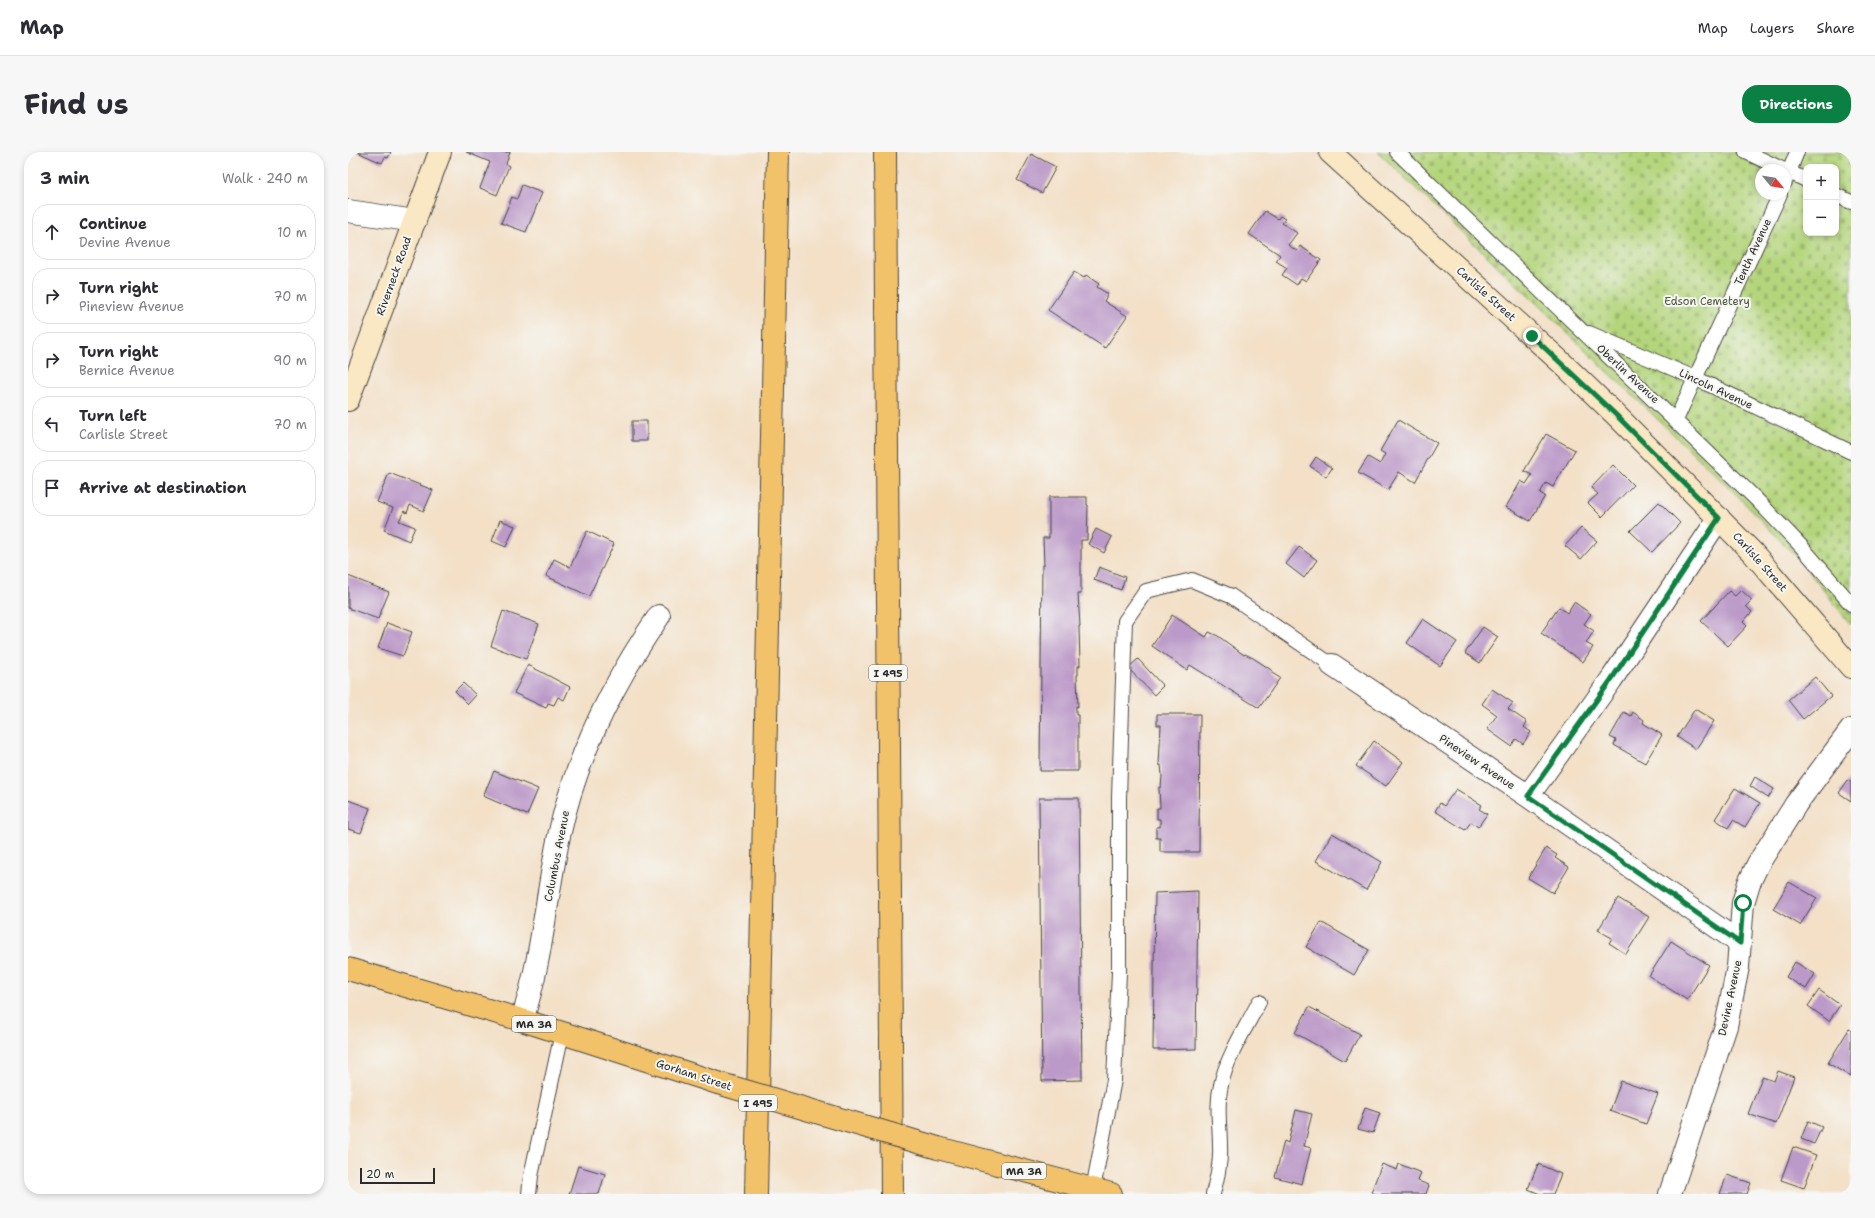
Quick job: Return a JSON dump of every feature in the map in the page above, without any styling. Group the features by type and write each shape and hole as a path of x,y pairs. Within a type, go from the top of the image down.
{"main road":[{"name":"I 495","path":"756,1194 778,152"},
{"name":"I 495","path":"885,152 892,1194"},
{"name":"Gorham Street","path":"348,969 522,1020 718,1083 938,1148 1102,1191"}],"street":[{"name":"Riverneck Road","path":"348,400 440,152"},
{"name":"Carlisle Street","path":"1330,152 1563,364 1719,518 1774,576 1851,667"},
{"path":"348,211 415,221"},
{"path":"1528,796 1611,680 1719,518"},
{"name":"Columbus Avenue","path":"522,1020 536,976 559,835 576,779 590,741 626,668 659,616"},
{"name":"Pineview Avenue","path":"1332,665 1528,796 1740,943"},
{"name":"Devine Avenue","path":"1670,1194 1726,1026 1737,974 1743,903 1749,883 1758,864 1796,804 1851,730"}],"lane":[{"name":"Oberlin Avenue","path":"1397,152 1676,420 1756,499 1801,546 1851,604"},
{"path":"1746,152 1768,164"},
{"path":"1791,164 1797,152"},
{"path":"1791,176 1803,179"},
{"path":"1839,196 1851,202"},
{"name":"Tenth Avenue","path":"1676,420 1777,200"},
{"name":"Lincoln Avenue","path":"1580,329 1695,378 1851,452"},
{"path":"1102,1191 1114,1080 1119,973 1119,797 1124,621 1146,591 1192,580 1231,596 1332,665"},
{"path":"1212,1194 1219,1168 1220,1146 1218,1105 1221,1086 1226,1068 1260,1002"},
{"path":"529,1194 530,1176 562,1033"}],"green space":[{"name":"Edson Cemetery","path":"1378,152 1851,152 1851,625 1803,564 1736,494"}],"building":[{"path":"357,152 391,152 388,158 385,157 382,163"},
{"path":"466,152 510,152 506,164 509,166 497,195 480,188 490,162"},
{"path":"1031,154 1056,167 1042,193 1017,180"},
{"path":"522,185 542,193 526,232 501,223 512,197 517,199"},
{"path":"1265,211 1278,219 1280,216 1285,219 1282,223 1297,233 1288,245 1297,251 1300,246 1321,260 1306,281 1301,278 1297,285 1282,275 1287,268 1276,261 1280,255 1249,234"},
{"path":"1074,272 1084,278 1086,275 1099,284 1097,287 1108,294 1104,301 1127,316 1105,348 1048,310"},
{"path":"1398,420 1437,443 1415,482 1399,472 1388,490 1358,473 1368,457 1380,464 1385,454 1380,451"},
{"path":"632,421 647,421 647,441 632,441"},
{"path":"1546,434 1575,450 1553,487 1546,483 1540,493 1545,496 1530,521 1506,507 1521,481 1526,484 1532,475 1524,471"},
{"path":"1316,457 1332,468 1326,477 1310,466"},
{"path":"1613,465 1633,485 1602,517 1588,503 1598,494 1591,488"},
{"path":"389,473 433,490 424,511 410,505 407,513 404,511 399,521 415,527 409,541 384,530 393,508 377,502"},
{"path":"1049,497 1087,497 1088,505 1087,540 1081,540 1081,594 1078,594 1080,666 1078,666 1077,675 1078,707 1076,706 1076,715 1078,715 1078,771 1040,771 1042,565 1044,566 1043,538 1049,538"},
{"path":"1659,502 1680,523 1652,552 1630,531"},
{"path":"500,520 515,526 506,547 492,541"},
{"path":"1581,528 1597,541 1581,559 1565,546"},
{"path":"1096,529 1112,537 1104,553 1088,544"},
{"path":"587,531 614,544 589,596 546,576 554,559 570,567"},
{"path":"1299,547 1317,560 1304,578 1286,564"},
{"path":"1099,567 1125,577 1121,590 1094,580"},
{"path":"348,576 389,592 378,619 348,608"},
{"path":"1741,590 1752,600 1746,606 1752,612 1743,622 1747,626 1728,646 1701,621 1729,591 1735,596"},
{"path":"1574,602 1591,614 1584,624 1594,631 1586,643 1593,647 1583,662 1541,633 1559,607 1567,613"},
{"path":"503,611 539,624 526,659 491,646"},
{"path":"1172,615 1206,637 1209,632 1218,636 1244,655 1245,654 1253,658 1273,671 1272,673 1280,678 1259,708 1190,665 1187,670 1152,646"},
{"path":"1423,619 1457,642 1440,666 1407,643"},
{"path":"387,623 412,632 403,656 378,648"},
{"path":"1483,627 1498,637 1480,663 1465,653"},
{"path":"1138,659 1163,686 1154,695 1128,668"},
{"path":"528,665 570,687 564,700 558,697 554,705 548,703 546,708 514,693"},
{"path":"1815,677 1831,696 1803,719 1788,700"},
{"path":"463,683 476,695 468,704 455,691"},
{"path":"1492,689 1513,703 1508,709 1527,722 1524,727 1531,732 1523,744 1516,739 1511,746 1487,729 1497,715 1482,704"},
{"path":"1695,709 1714,721 1696,749 1677,737"},
{"path":"1624,712 1631,716 1633,712 1644,720 1643,723 1662,735 1645,763 1614,745 1616,740 1610,737"},
{"path":"1157,714 1200,714 1199,852 1160,852 1160,838 1156,838 1156,827 1160,827 1160,819 1157,819 1157,808 1160,808 1159,787 1161,787 1162,775 1161,765 1159,765 1161,725 1157,725"},
{"path":"1374,741 1403,762 1386,786 1356,766"},
{"path":"494,771 538,789 527,815 483,796"},
{"path":"1755,777 1774,789 1768,798 1750,786"},
{"path":"1848,780 1851,782 1851,801 1839,793"},
{"path":"1735,788 1760,803 1745,827 1733,820 1728,828 1715,819"},
{"path":"1456,789 1482,805 1479,809 1487,814 1478,827 1471,822 1465,830 1435,811 1440,803 1444,806"},
{"path":"1039,798 1079,798 1082,1080 1042,1081"},
{"path":"348,800 370,808 361,833 348,829"},
{"path":"1332,833 1382,862 1366,890 1316,861"},
{"path":"1546,848 1557,855 1555,858 1569,867 1553,893 1528,878"},
{"path":"1789,882 1817,898 1800,925 1773,909"},
{"path":"1198,891 1196,1049 1153,1050 1155,893"},
{"path":"1618,898 1649,917 1626,954 1609,943 1612,938 1598,930"},
{"path":"1321,922 1369,950 1354,975 1306,947"},
{"path":"1671,941 1709,965 1687,1000 1649,976"},
{"path":"1795,962 1815,974 1806,989 1786,977"},
{"path":"1819,990 1840,1005 1829,1021 1808,1006"},
{"path":"1309,1007 1360,1034 1345,1061 1295,1033"},
{"path":"1849,1029 1851,1030 1851,1077 1828,1063"},
{"path":"1778,1071 1794,1077 1776,1124 1748,1114 1762,1077 1774,1081"},
{"path":"1621,1081 1658,1094 1646,1124 1610,1111"},
{"path":"1365,1108 1380,1113 1373,1133 1358,1129"},
{"path":"1296,1110 1312,1114 1304,1146 1311,1148 1302,1184 1275,1177 1284,1141 1288,1143"},
{"path":"1808,1121 1822,1127 1814,1144 1801,1139"},
{"path":"1793,1147 1816,1155 1804,1188 1781,1180"},
{"path":"1382,1164 1397,1170 1399,1164 1421,1173 1418,1181 1429,1185 1426,1194 1376,1194 1371,1192"},
{"path":"1538,1164 1561,1174 1553,1194 1540,1194 1528,1189"},
{"path":"578,1166 605,1174 599,1194 569,1194"},
{"path":"1727,1175 1751,1183 1747,1194 1720,1194"}],"route":[{"path":"1532,336 1615,414 1719,518 1611,680 1528,796 1740,943 1743,903"}]}
